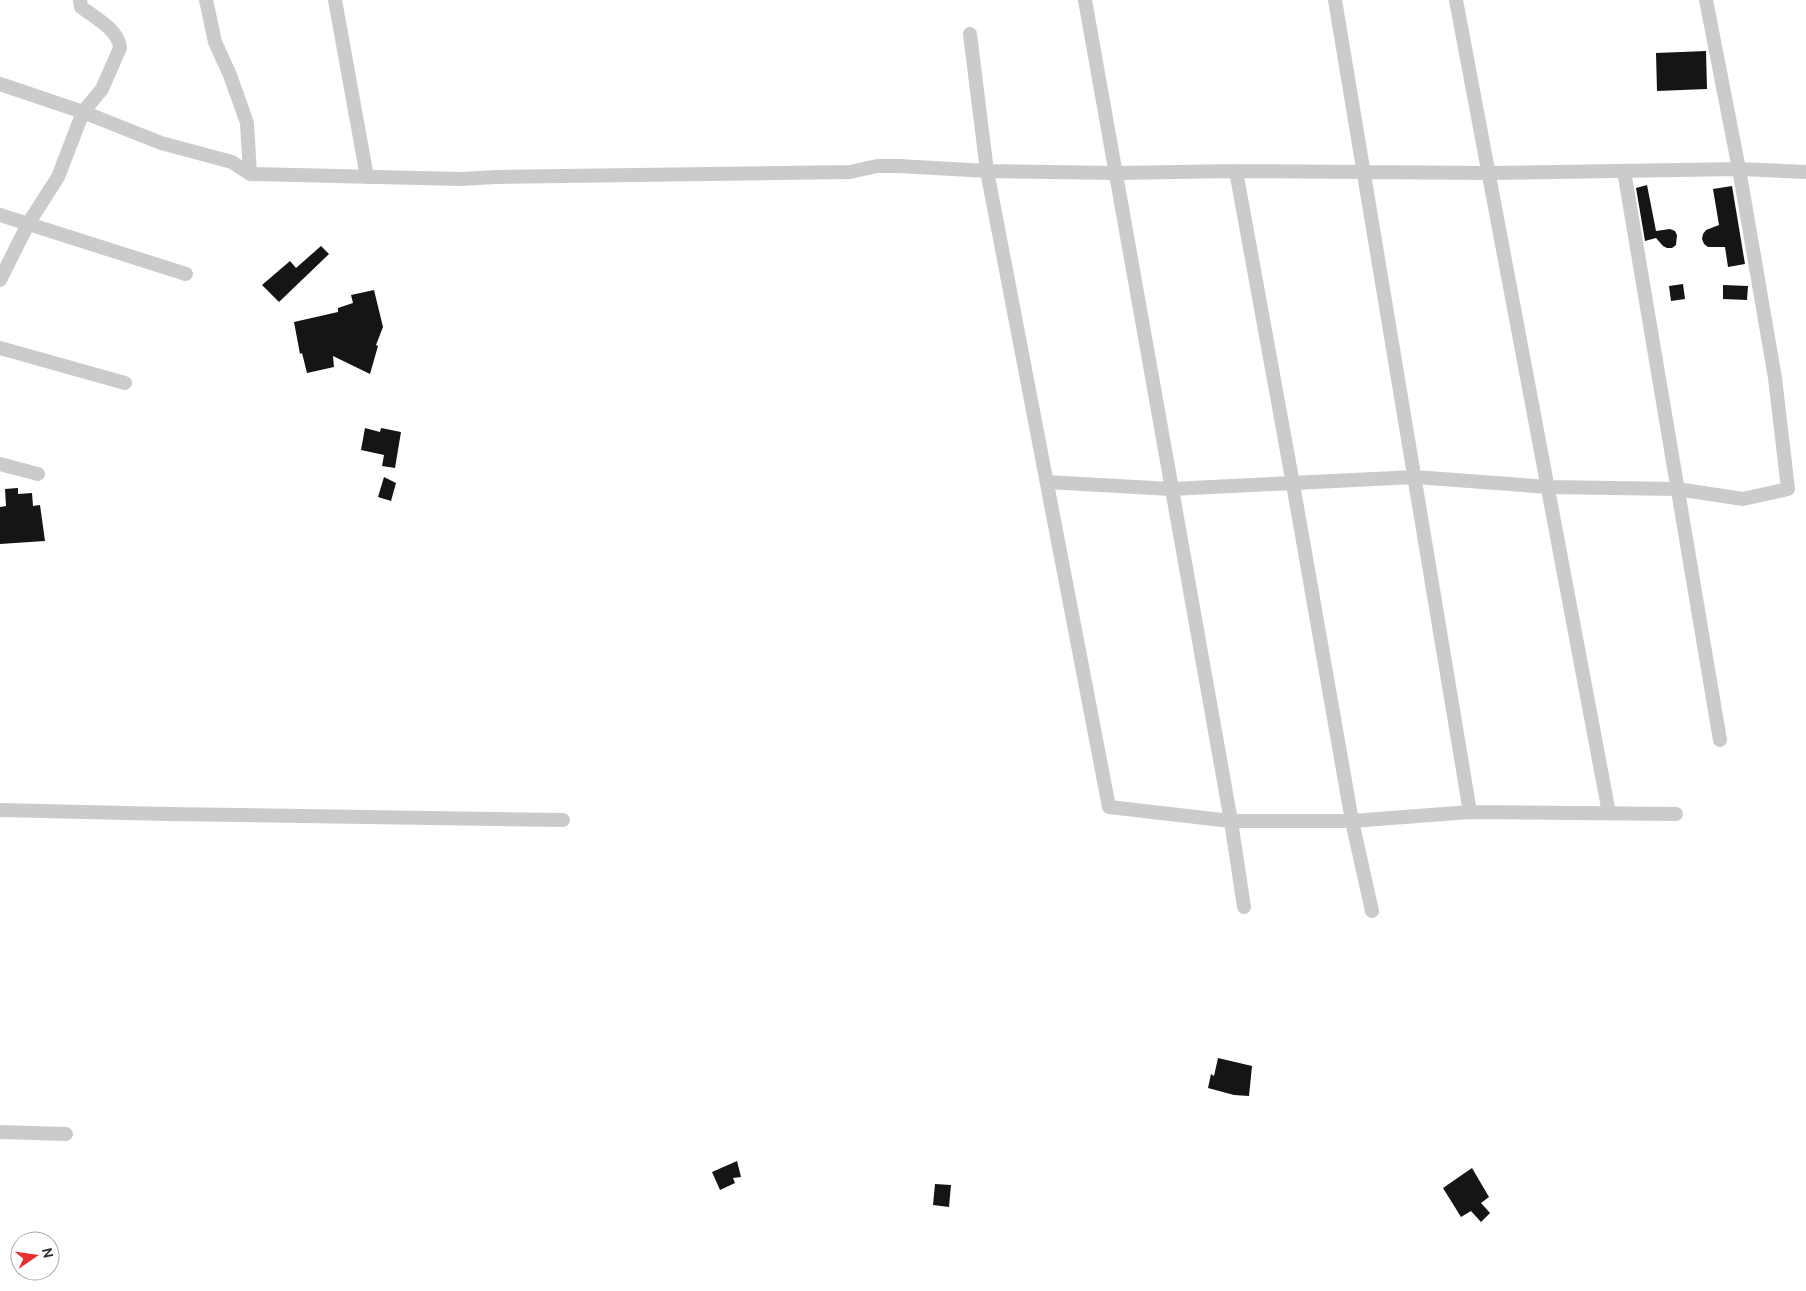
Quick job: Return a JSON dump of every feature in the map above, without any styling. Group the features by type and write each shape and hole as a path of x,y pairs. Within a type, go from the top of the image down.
{"street":[{"path":"0,280 28,224 58,177 83,112 102,89 120,48 119,42 103,23 81,8 80,0"},
{"path":"206,0 215,42 230,75 246,123 250,174"},
{"path":"335,0 366,177"},
{"path":"1085,0 1231,820 1244,907"},
{"path":"1335,0 1470,812"},
{"path":"1456,0 1609,813"},
{"path":"1047,482 1171,489 1415,477 1548,487 1678,489 1743,499 1788,489 1776,378 1739,169 1706,0"},
{"path":"970,34 987,171 1109,807 1231,820 1352,821 1470,812 1676,814"},
{"path":"0,84 83,112 161,143 232,162 250,174 460,179 850,172 877,166 987,171 1116,173 1236,171 1488,174 1739,169 1806,172"},
{"path":"1236,171 1352,821 1372,911"},
{"path":"1624,171 1720,740"},
{"path":"0,215 186,274"},
{"path":"0,348 124,383"},
{"path":"0,464 38,474"},
{"path":"0,810 564,820"},
{"path":"0,1132 66,1134"}],"building":[{"path":"1706,51 1707,89 1657,91 1656,53"},
{"path":"1647,185 1656,231 1670,229 1675,231 1677,235 1676,245 1672,248 1663,246 1656,238 1645,241 1636,188"},
{"path":"1732,186 1745,264 1728,267 1725,247 1708,247 1702,239 1706,230 1719,225 1713,189"},
{"path":"321,246 329,254 279,302 262,285 290,261 296,268"},
{"path":"1683,284 1685,299 1671,301 1669,286"},
{"path":"1723,285 1748,286 1747,300 1723,299"},
{"path":"374,290 383,327 376,345 378,346 370,374 333,356 334,367 307,373 302,353 300,354 294,322 338,312 338,308 353,303 351,295"},
{"path":"365,428 380,432 381,428 401,432 395,468 382,466 384,455 361,450"},
{"path":"384,477 396,483 391,501 378,497"},
{"path":"18,488 18,494 32,493 33,506 40,505 45,541 0,544 0,507 6,506 5,489"},
{"path":"1218,1058 1252,1066 1249,1096 1234,1095 1208,1088 1211,1074 1214,1076"},
{"path":"737,1161 741,1177 733,1178 735,1183 720,1190 712,1172"},
{"path":"1472,1168 1489,1197 1481,1203 1490,1213 1481,1222 1471,1211 1461,1217 1443,1188"},
{"path":"935,1184 951,1185 949,1207 933,1205"}]}
